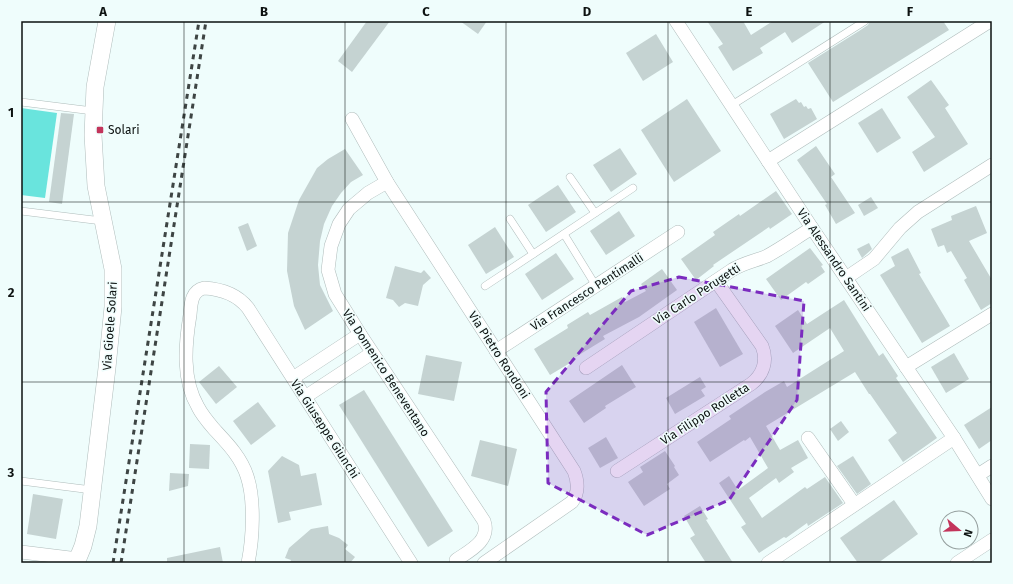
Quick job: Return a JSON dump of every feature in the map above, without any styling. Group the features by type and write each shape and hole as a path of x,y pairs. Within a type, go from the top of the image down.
{"street":[{"name":"Via Gioele Solari","path":"21,552 77,561 87,533 113,307 113,269 102,221 95,174 93,143 93,111 97,72 107,21"},
{"name":"Via Alessandro Santini","path":"676,21 812,228 954,438 992,499"},
{"path":"768,161 990,21"},
{"name":"Via Pietro Rondoni","path":"352,119 387,182 574,472 577,486 574,499 484,563"},
{"path":"846,278 874,259 897,231 914,215 992,165"},
{"name":"Via Domenico Beneventano","path":"387,182 368,192 349,209 339,224 331,246 328,270 335,294 372,353 485,524 486,532 483,540 456,560"},
{"name":"Via Carlo Perugetti","path":"586,368 738,266 772,253 812,228"},
{"name":"Via Francesco Pentimalli","path":"496,351 678,232"},
{"name":"Via Filippo Rolletta","path":"617,471 751,384 761,373 765,358 762,346 716,281"},
{"name":"Via Giuseppe Giunchi","path":"248,563 252,529 248,480 242,464 236,455 197,407 190,386 186,352 192,301 196,292 207,288 227,292 236,297 248,308 411,563"},
{"path":"906,367 992,314"},
{"path":"293,378 360,334"},
{"path":"305,397 372,353"},
{"path":"808,438 854,504"},
{"path":"768,563 954,438"},
{"path":"978,475 992,466"},
{"path":"957,563 992,540"}],"lane":[{"path":"732,106 865,21"},
{"path":"21,102 93,111"},
{"path":"570,177 595,213"},
{"path":"485,286 633,188"},
{"path":"21,211 102,221"},
{"path":"510,219 533,254"},
{"path":"564,234 596,286"},
{"path":"21,481 92,490"}],"highlighted area":[{"path":"679,277 804,301 797,400 729,500 647,535 548,483 546,392 631,291"}],"shaded area":[{"path":"21,108 57,113 45,198 21,195"}],"building":[{"path":"367,21 390,21 352,72 338,61"},
{"path":"460,21 487,21 478,34"},
{"path":"707,21 743,21 751,35 773,21 826,21 792,43 785,32 760,48 763,53 733,71 718,47 723,44"},
{"path":"870,21 943,21 949,30 833,102 808,63 868,25"},
{"path":"656,34 673,62 643,81 626,53"},
{"path":"931,80 949,105 945,108 968,144 924,172 912,152 935,137 907,97"},
{"path":"687,99 721,151 674,182 641,130"},
{"path":"796,99 799,103 801,102 804,107 806,106 808,109 811,108 817,119 784,139 770,114"},
{"path":"882,108 901,138 877,153 858,123"},
{"path":"61,113 74,114 62,204 49,202"},
{"path":"816,146 835,174 831,177 855,213 836,224 825,205 827,204 797,160"},
{"path":"620,148 637,174 611,192 593,165"},
{"path":"345,149 363,175 351,182 332,206 324,224 320,241 318,265 320,285 333,311 305,330 294,306 287,271 288,233 299,200 317,168 328,159"},
{"path":"558,185 576,212 546,232 528,205"},
{"path":"776,191 792,214 770,229 769,227 713,265 714,266 696,280 681,259 715,235 713,232 739,214 740,216"},
{"path":"871,197 878,208 864,216 858,205"},
{"path":"976,206 987,233 969,241 992,280 992,303 981,310 964,280 967,278 951,251 947,253 944,245 938,247 931,229 952,220 951,216"},
{"path":"619,211 635,236 606,255 590,231"},
{"path":"248,223 257,246 247,251 238,227"},
{"path":"495,227 514,257 486,274 468,245"},
{"path":"869,243 872,249 862,258 857,249"},
{"path":"810,248 823,265 821,266 825,272 808,284 806,282 781,300 766,279"},
{"path":"908,248 921,273 919,274 950,326 922,343 880,275 895,266 891,257"},
{"path":"556,253 574,279 542,300 525,274"},
{"path":"395,266 421,273 424,270 431,278 423,285 418,306 405,303 399,307 393,300 386,298"},
{"path":"662,269 677,290 639,317 603,336 605,339 569,361 570,363 550,375 534,349 568,328 567,325 588,312 590,315 622,297 625,302 646,291 641,284"},
{"path":"844,300 879,356 883,353 898,376 896,378 937,438 903,462 888,440 897,433 855,372 766,426 780,450 798,440 808,458 791,468 794,472 779,483 776,478 749,498 762,518 805,487 807,489 825,477 843,503 808,526 807,523 786,538 784,537 759,553 741,527 746,524 719,483 729,476 738,490 768,468 750,437 710,462 697,442 731,419 729,416 765,392 784,381 787,387 844,351 830,328 793,353 775,326 798,310 807,324"},
{"path":"716,308 743,354 720,367 694,322"},
{"path":"954,353 969,379 946,393 931,367"},
{"path":"426,355 462,362 454,401 418,394"},
{"path":"622,365 636,387 605,406 606,408 584,423 569,401"},
{"path":"219,366 237,387 216,404 199,382"},
{"path":"700,377 706,387 701,390 705,396 675,414 666,398"},
{"path":"364,390 453,531 428,547 339,405"},
{"path":"258,402 276,426 251,445 233,421"},
{"path":"992,407 992,440 979,449 964,425"},
{"path":"841,421 849,432 838,441 830,429"},
{"path":"606,437 618,458 600,468 588,448"},
{"path":"480,440 517,449 508,486 471,476"},
{"path":"190,444 210,445 209,469 189,468"},
{"path":"665,451 679,475 667,484 670,489 644,506 628,482 643,472 640,467"},
{"path":"282,456 299,465 301,476 316,473 322,505 289,512 291,520 278,523 268,471"},
{"path":"853,456 871,484 857,494 837,466"},
{"path":"170,473 189,474 188,486 169,491"},
{"path":"33,494 63,499 56,539 27,534"},
{"path":"894,500 918,534 878,563 858,563 840,538"},
{"path":"700,506 708,519 706,520 733,563 706,563 690,538 695,535 684,516"},
{"path":"328,526 329,534 339,538 348,545 345,549 355,557 350,563 290,563 291,560 285,558 289,548 311,529"},
{"path":"220,547 223,563 167,563 167,558"}],"railway":[{"path":"113,563 199,21"},
{"path":"121,563 206,21"}],"place":[{"name":"Solari","path":"100,130"}]}
